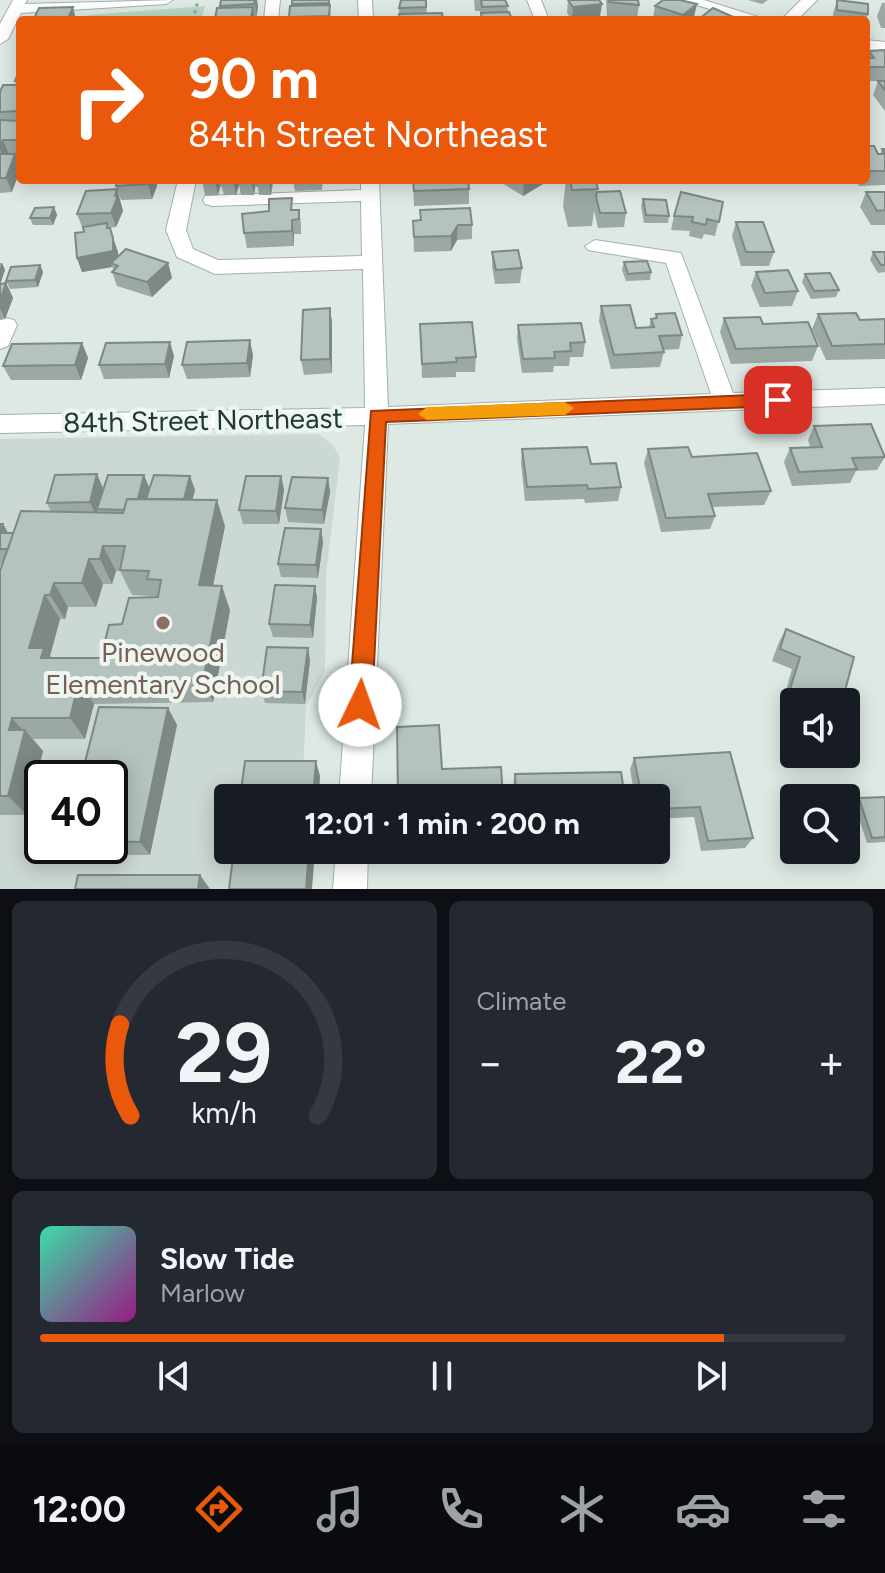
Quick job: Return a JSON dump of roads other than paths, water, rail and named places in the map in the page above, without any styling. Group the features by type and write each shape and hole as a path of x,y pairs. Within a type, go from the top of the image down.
{"street":[{"path":"0,39 17,5 166,0"},
{"path":"688,0 746,16"},
{"path":"792,16 810,0"},
{"path":"186,184 176,230 184,253 201,262 215,267 242,267 373,262"},
{"path":"212,200 371,188 377,416 356,784"},
{"path":"595,246 674,258 725,402"},
{"name":"84th Street Northeast","path":"0,424 40,433 885,396"},
{"path":"350,889 351,864"}],"place":[{"name":"Pinewood Elementary School","path":"163,623"}]}
